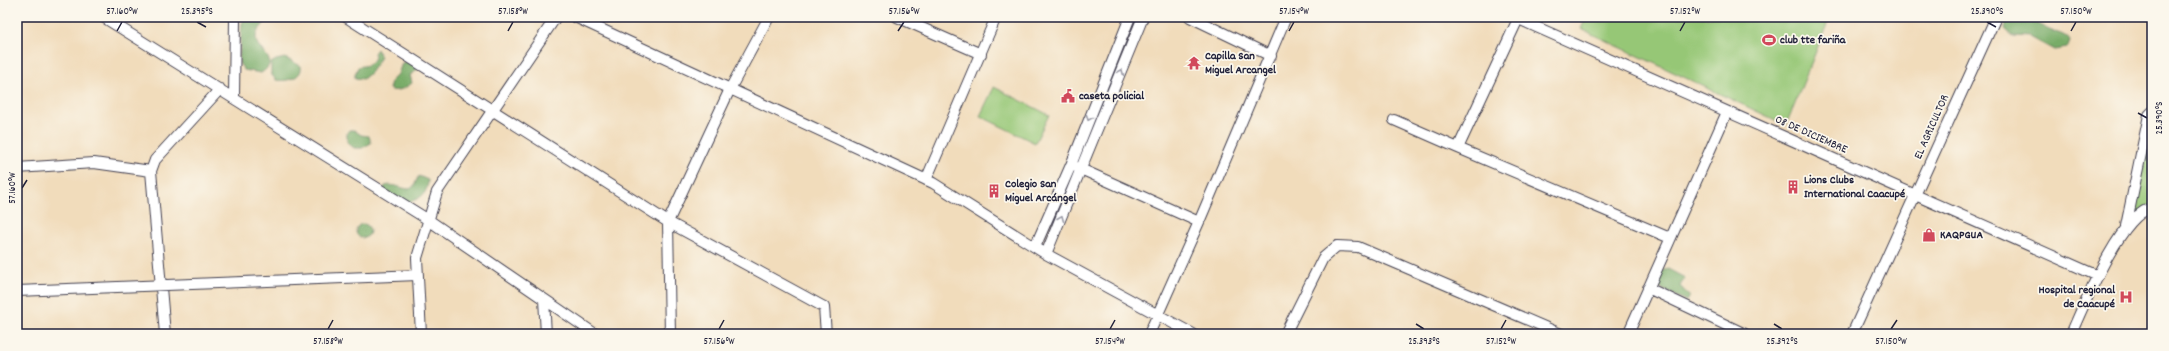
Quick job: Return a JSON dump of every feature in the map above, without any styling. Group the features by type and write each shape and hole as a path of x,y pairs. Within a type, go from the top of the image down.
{"street":[{"path":"102,17 427,219 595,334"},
{"path":"234,98 235,17"},
{"path":"346,17 493,109 668,222 824,307 826,334"},
{"path":"421,334 417,258 427,219 437,192 556,17"},
{"path":"575,17 926,180 1046,254 1193,334"},
{"path":"670,334 668,222 730,89 769,17"},
{"path":"897,17 981,54"},
{"path":"926,180 996,17"},
{"path":"1035,247 1071,164 1130,17"},
{"path":"1046,254 1143,17"},
{"path":"1190,17 1271,56"},
{"path":"1149,334 1271,56 1286,17"},
{"name":"EL AGRICULTOR","path":"1852,334 1996,17"},
{"path":"1458,148 1516,18"},
{"name":"08 DE DICIEMBRE","path":"1516,18 1915,197 2098,276"},
{"path":"166,334 151,171 155,160 220,89"},
{"path":"1628,334 1727,112"},
{"path":"2071,334 2098,276 2126,226 2149,115 2152,112"},
{"path":"1394,120 1670,238"},
{"path":"17,168 94,163 151,171"},
{"path":"1071,164 1199,222"},
{"path":"2126,226 2152,208"},
{"path":"1285,334 1323,258 1338,246 1358,247 1561,334"},
{"path":"17,292 418,275"},
{"path":"1648,288 1745,334"},
{"path":"544,299 546,334"}],"green space":[{"path":"256,17 267,17 265,23 256,36 257,44 269,60 267,68 261,73 244,70 239,63 242,23 245,18 254,19"},
{"path":"1586,17 1830,17 1786,125 1581,29"},
{"path":"2011,17 2030,20 2063,35 2070,41 2068,48 2054,50 2030,37 2013,36 2005,29 2006,23"},
{"path":"377,49 381,57 370,73 363,79 355,78 358,67 368,65 372,62 375,57 374,53"},
{"path":"285,58 301,66 301,70 297,76 289,80 276,80 271,74 271,63"},
{"path":"406,61 416,66 417,70 410,75 412,83 398,90 389,89 391,81 398,74 402,63"},
{"path":"994,87 1049,115 1035,143 980,116"},
{"path":"2152,112 2152,208 2126,226"},
{"path":"349,130 354,130 361,135 369,136 371,143 362,148 354,148 347,142 347,133"},
{"path":"419,176 428,180 427,186 426,191 420,198 415,200 400,203 383,190 385,186 389,185 410,189 414,186"},
{"path":"360,224 366,224 370,228 370,234 366,238 360,238 356,234 356,228"},
{"path":"1668,269 1685,278 1680,286 1690,297 1686,301 1656,286 1655,283 1660,271"}],"place":[{"name":"club tte fariña","path":"1769,40"},
{"name":"Capilla San Miguel Arcangel","path":"1194,63"},
{"name":"caseta policial","path":"1068,96"},
{"name":"Lions Clubs International Caacupé","path":"1793,187"},
{"name":"Colegio San Miguel Arcángel","path":"994,191"},
{"name":"KAQPGUA","path":"1929,235"},
{"name":"Hospital regional de Caacupé","path":"2126,297"}]}
